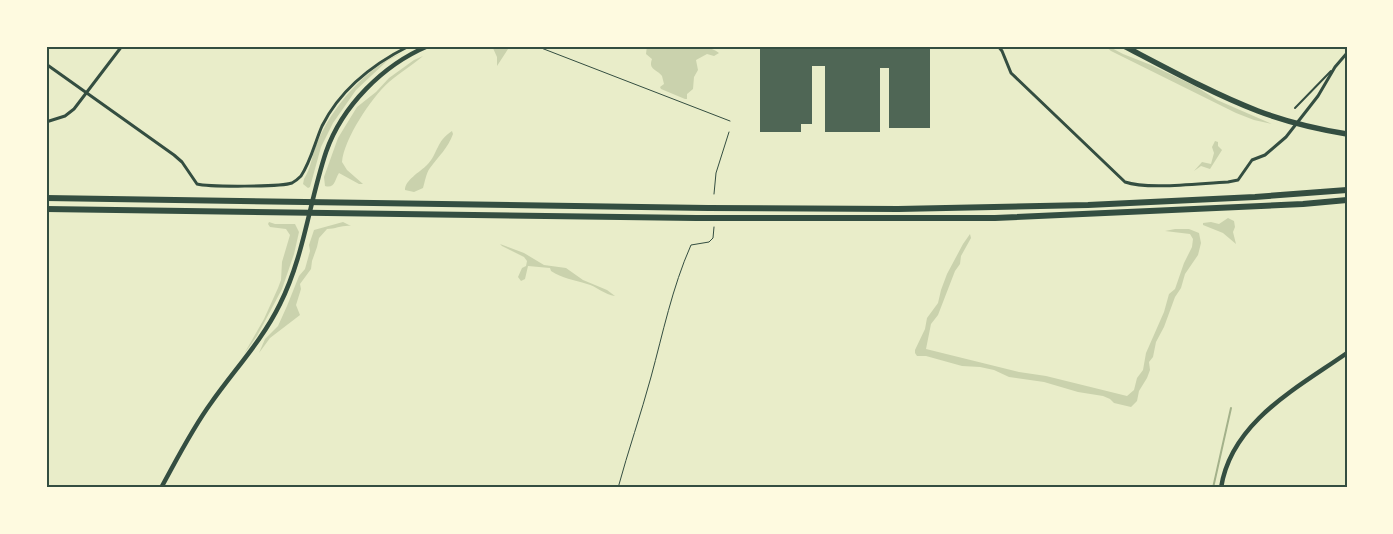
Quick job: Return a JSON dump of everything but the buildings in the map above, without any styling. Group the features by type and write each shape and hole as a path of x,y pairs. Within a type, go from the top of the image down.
{"highway":[{"path":"1124,46 1216,92 1259,111 1313,128 1347,134"},
{"path":"46,198 708,208 908,208 1088,205 1255,197 1347,190"},
{"path":"46,209 706,218 995,218 1208,209 1347,200"}],"street":[{"path":"46,122 59,119 70,112 87,94 122,46"},
{"path":"46,64 182,162 197,184 283,185 301,176 328,115 346,91 370,70 408,46"},
{"path":"161,488 210,404 250,353 272,319 293,276 320,174 331,142 340,125 354,103 372,82 390,68 428,46"},
{"path":"998,46 1011,73 1126,182 1149,186 1238,180 1252,160 1265,155 1286,137 1318,96 1335,67 1347,53"},
{"path":"1221,488 1227,463 1234,448 1249,429 1279,401 1347,353"}],"lane":[{"path":"1295,108 1335,67"}],"path":[{"path":"536,46 730,121"},
{"path":"714,194 716,173 729,132"},
{"path":"618,488 651,378 665,318 678,276 691,245 709,242 713,238 714,227"}],"green space":[{"path":"492,46 510,46 497,66 497,57"},
{"path":"647,46 695,46 713,49 719,53 714,56 707,54 696,60 698,70 694,77 693,89 687,94 687,99 685,99 661,89 660,87 664,84 662,76 651,65 652,59 646,54"},
{"path":"1105,46 1151,65 1195,86 1217,100 1272,124 1236,113 1111,51"},
{"path":"402,53 387,61 356,90 333,123 321,147 310,187 308,188 303,184 304,179 323,129 331,116 351,90 375,68 388,60"},
{"path":"423,56 382,89 367,108 353,131 342,162 347,170 363,184 359,184 339,173 333,185 325,186 324,177 338,138 357,107 376,92 389,78 414,60"},
{"path":"452,131 453,134 448,144 429,170 423,188 414,192 405,190 407,183 431,161 440,143"},
{"path":"1215,141 1218,142 1218,146 1222,150 1210,169 1201,166 1194,171 1202,162 1211,164 1214,153 1212,147"},
{"path":"1228,218 1234,221 1235,227 1233,232 1236,244 1223,233 1203,225 1203,223 1211,222 1219,224"},
{"path":"269,222 275,224 295,224 299,232 282,289 257,336 244,354 264,319 278,288 281,280 282,262 290,235 286,229 270,227"},
{"path":"343,222 351,226 327,229 319,238 311,269 300,284 301,289 296,305 300,315 270,338 259,353 265,339 278,326 299,276 305,269 314,230"},
{"path":"1189,229 1199,233 1201,243 1198,255 1185,274 1181,288 1175,297 1164,327 1156,342 1153,357 1149,362 1150,370 1147,378 1139,391 1137,401 1131,407 1114,403 1103,396 1078,392 1044,382 1009,377 994,370 962,366 926,356 917,356 915,353 925,329 927,318 938,303 947,274 970,234 971,238 961,256 960,264 955,271 938,315 931,324 926,349 1127,396 1134,390 1137,378 1143,370 1146,353 1164,312 1169,294 1175,289 1192,247 1193,239 1190,234 1165,231"},
{"path":"500,244 524,253 544,265 566,268 583,280 607,290 615,296 590,285 568,279 551,271 550,268 528,266 525,279 521,281 518,277 522,268 526,266 527,261 524,257"}],"waterway":[{"path":"1213,488 1231,408"}]}
